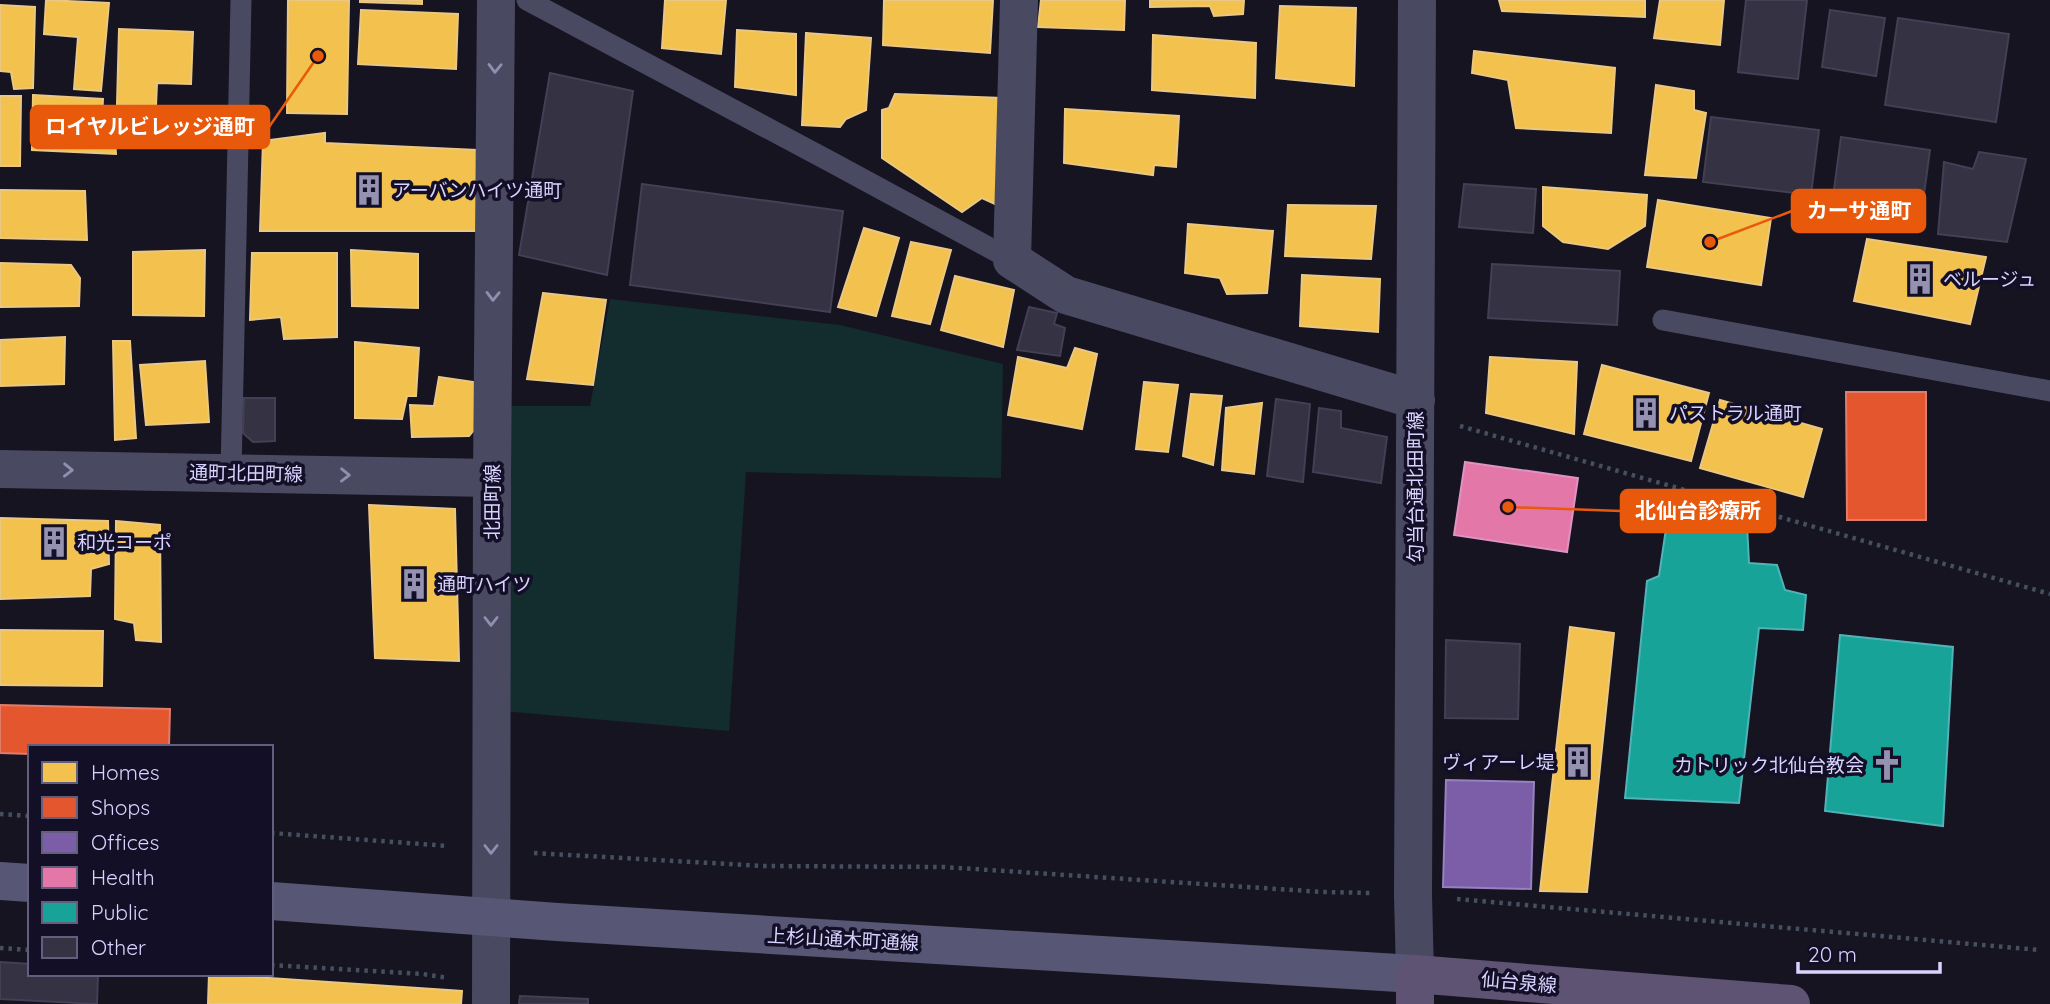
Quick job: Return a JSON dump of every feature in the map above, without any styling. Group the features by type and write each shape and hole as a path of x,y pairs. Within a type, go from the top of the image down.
{"main road":[{"name":"仙台泉線","path":"1415,989 1791,1004"}],"street":[{"name":"北田町線","path":"491,1004 496,0"},
{"path":"1018,0 1012,260 1066,295 1415,407"},
{"name":"勾当台通北田町線","path":"1415,989 1413,882 1417,0"},
{"name":"通町北田町線","path":"0,469 492,478"},
{"path":"0,881 28,883"},
{"name":"上杉山通木町通線","path":"273,901 1415,989"}],"lane":[{"path":"231,473 241,0"},
{"path":"527,0 1012,260"},
{"path":"1663,320 2050,391"}],"path":[{"path":"1415,407 2050,594"},
{"path":"0,814 28,816"},
{"path":"273,833 457,846"},
{"path":"529,852 763,866 944,867 1378,894"},
{"path":"1453,899 2040,950"},
{"path":"0,948 28,950"},
{"path":"273,965 449,978"}],"green space":[{"path":"610,299 840,325 1003,364 1001,478 746,472 729,731 501,711 500,406 590,406"}],"building: Homes":[{"path":"46,0 109,3 101,91 74,89 78,37 44,34"},
{"path":"288,0 349,0 347,114 287,113"},
{"path":"422,0 422,4 360,2"},
{"path":"665,0 726,0 721,54 662,48"},
{"path":"884,0 993,0 990,53 883,45"},
{"path":"1041,0 1125,0 1124,30 1038,27"},
{"path":"1150,0 1244,0 1243,14 1214,16 1210,6 1150,7"},
{"path":"1499,0 1645,0 1645,17 1502,11"},
{"path":"1660,0 1724,0 1720,45 1654,38"},
{"path":"0,5 35,7 33,88 14,89 11,72 0,71"},
{"path":"1280,6 1356,8 1354,86 1276,78"},
{"path":"361,10 458,14 456,69 358,64"},
{"path":"119,29 193,32 191,84 157,83 156,106 117,105"},
{"path":"737,30 796,34 796,95 735,87"},
{"path":"806,33 871,38 866,110 846,119 840,127 802,125"},
{"path":"1153,35 1256,43 1255,98 1152,90"},
{"path":"1474,51 1615,68 1611,133 1516,128 1508,80 1472,73"},
{"path":"1656,85 1694,91 1694,110 1706,113 1696,178 1645,175"},
{"path":"895,94 1002,98 997,205 982,198 962,212 882,158 882,110 889,108"},
{"path":"33,95 103,99 101,137 115,140 116,154 32,150"},
{"path":"0,96 21,96 20,166 0,166"},
{"path":"1065,109 1179,116 1176,167 1154,165 1153,175 1064,163"},
{"name":"アーバンハイツ通町","path":"325,133 325,143 477,150 476,231 260,231 263,141"},
{"path":"1543,187 1647,195 1645,226 1608,249 1563,242 1543,226"},
{"path":"0,190 85,191 87,240 0,238"},
{"path":"1658,200 1771,218 1761,285 1647,267"},
{"path":"1288,205 1376,206 1371,259 1285,256"},
{"path":"1188,224 1273,231 1267,293 1227,294 1220,278 1185,273"},
{"path":"864,228 899,238 876,316 838,307"},
{"name":"ベルージュ","path":"1867,239 1986,257 1970,324 1854,301"},
{"path":"911,242 951,250 930,324 892,316"},
{"path":"205,250 204,316 133,315 133,252"},
{"path":"351,250 418,254 418,308 352,306"},
{"path":"252,253 337,253 337,337 284,339 281,317 250,320"},
{"path":"0,263 71,265 80,278 79,306 0,307"},
{"path":"1302,275 1380,279 1378,332 1300,326"},
{"path":"955,276 1014,290 1003,347 941,330"},
{"path":"543,293 606,300 593,385 527,379"},
{"path":"65,337 64,384 0,386 0,340"},
{"path":"113,341 130,341 136,438 115,440"},
{"path":"355,342 419,348 416,396 407,396 402,419 355,418"},
{"path":"1075,348 1097,354 1082,429 1008,415 1018,357 1067,368"},
{"path":"1490,357 1577,362 1574,434 1486,413"},
{"path":"205,361 209,422 146,425 140,365"},
{"name":"パストラル通町","path":"1602,365 1709,393 1691,461 1584,434"},
{"path":"439,377 474,382 474,430 469,436 412,437 410,405 434,406"},
{"path":"1144,382 1178,385 1168,452 1136,449"},
{"path":"1191,394 1222,396 1213,465 1183,456"},
{"path":"1720,400 1822,429 1803,497 1700,468"},
{"path":"1262,403 1254,474 1222,470 1226,408"},
{"name":"通町ハイツ","path":"369,505 455,509 459,661 375,658"},
{"name":"和光コーポ","path":"0,518 108,521 109,564 91,569 90,596 0,599"},
{"path":"116,521 160,525 161,642 136,640 134,623 115,619"},
{"name":"ヴィアーレ堤","path":"1570,627 1614,633 1587,892 1540,891"},
{"path":"0,630 103,631 102,686 0,685"},
{"path":"209,976 462,991 461,1004 208,1004"}],"building: Shops":[{"path":"1846,392 1926,392 1926,520 1847,520"},
{"path":"0,705 170,709 169,745 28,745 28,754 0,753"}],"building: Offices":[{"path":"1446,780 1534,782 1531,889 1443,887"}],"building: Health":[{"path":"1465,462 1578,478 1567,552 1454,535"}],"building: Public":[{"path":"1667,522 1747,525 1749,563 1777,565 1785,590 1806,595 1803,630 1759,628 1739,803 1625,798 1647,581 1659,576"},
{"path":"1840,635 1953,647 1943,826 1825,811"}],"building: Other":[{"path":"1746,0 1807,0 1798,79 1738,72"},
{"path":"1830,10 1885,18 1876,76 1822,67"},
{"path":"1898,18 2009,34 1996,122 1885,105"},
{"path":"550,73 633,91 607,275 519,255"},
{"path":"1711,117 1819,130 1811,195 1703,182"},
{"path":"1841,137 1930,150 1922,209 1833,197"},
{"path":"1979,152 2026,159 2007,242 1938,234 1944,162 1973,169"},
{"path":"642,184 843,211 830,312 630,285"},
{"path":"1464,184 1536,189 1533,233 1459,227"},
{"path":"1492,264 1620,271 1617,325 1488,318"},
{"path":"1029,307 1057,313 1054,324 1065,328 1060,356 1017,350"},
{"path":"244,398 275,398 275,441 253,442 243,433"},
{"path":"1276,399 1310,404 1303,482 1267,476"},
{"path":"1319,408 1341,411 1341,428 1387,437 1381,483 1313,472"},
{"path":"1446,640 1520,644 1518,719 1445,718"},
{"path":"0,962 28,964 28,976 98,976 97,1004 0,999"},
{"path":"520,996 588,999 588,1004 519,1004"}],"place":[{"name":"ロイヤルビレッジ通町","path":"318,56"},
{"name":"アーバンハイツ通町","path":"369,190"},
{"name":"カーサ通町","path":"1710,242"},
{"name":"ベルージュ","path":"1920,279"},
{"name":"パストラル通町","path":"1646,413"},
{"name":"北仙台診療所","path":"1508,507"},
{"name":"和光コーポ","path":"54,542"},
{"name":"通町ハイツ","path":"414,584"},
{"name":"ヴィアーレ堤","path":"1578,762"},
{"name":"カトリック北仙台教会","path":"1887,765"}]}
